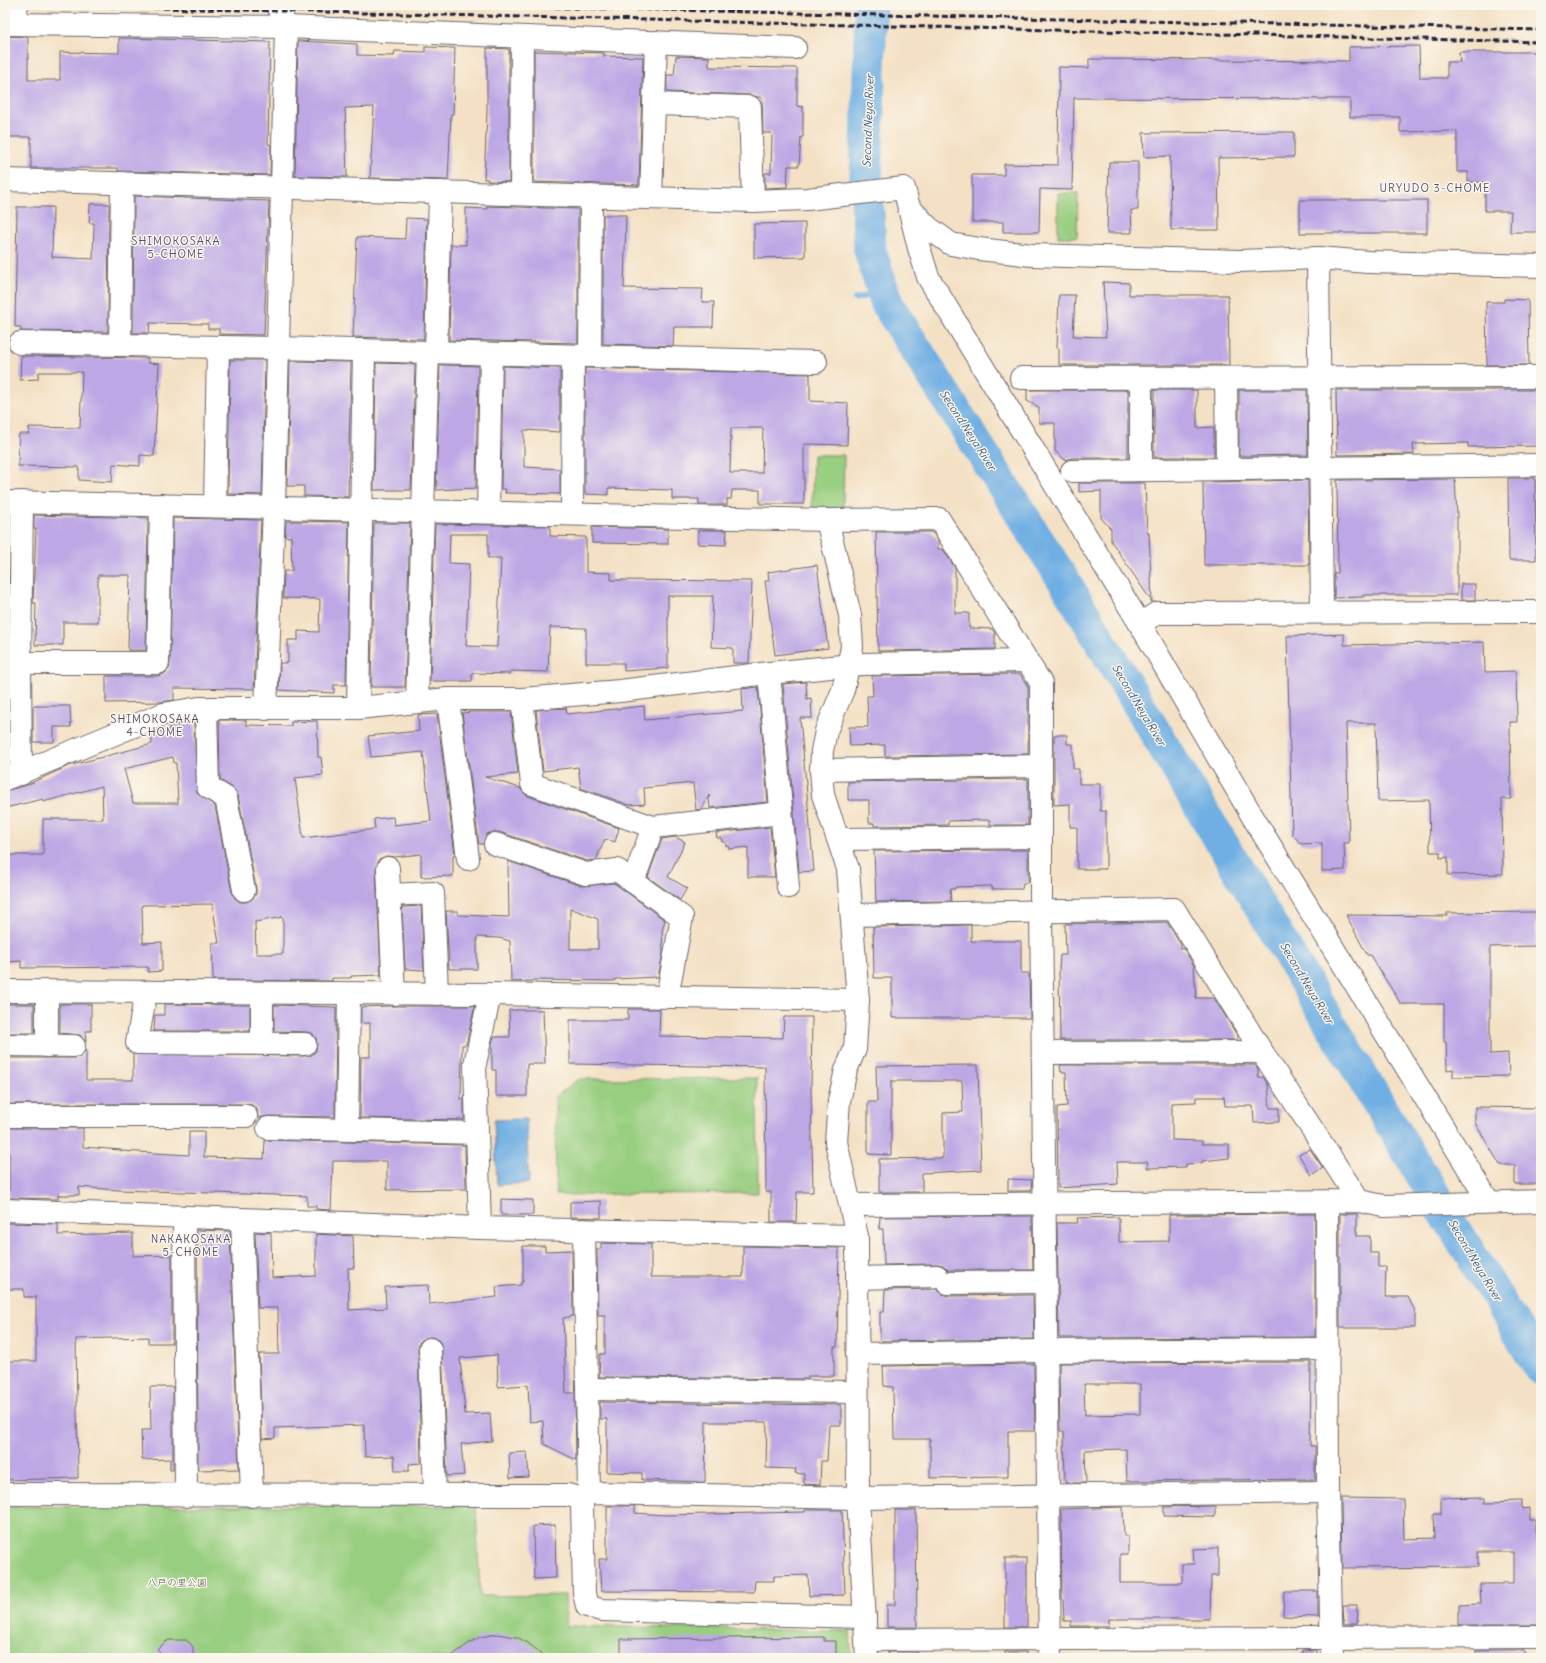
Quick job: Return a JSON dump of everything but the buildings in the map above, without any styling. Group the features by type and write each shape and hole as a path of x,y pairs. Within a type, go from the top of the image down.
{"street":[{"path":"266,709 274,506 286,28 277,5"},
{"path":"12,17 795,48"},
{"path":"521,194 522,37"},
{"path":"651,198 656,42"},
{"path":"654,104 750,107 752,201"},
{"path":"5,180 752,201 907,198"},
{"path":"120,345 122,183"},
{"path":"417,701 423,510 440,192"},
{"path":"572,514 591,196"},
{"path":"907,198 929,228 951,244 1032,255 1240,261 1318,258 1368,262 1541,266"},
{"path":"907,198 919,248 928,277 1140,624 1254,819 1483,1202"},
{"path":"928,277 929,262 933,254 951,244"},
{"path":"1318,258 1318,377 1322,612"},
{"path":"20,343 364,350 816,362"},
{"path":"215,506 218,347"},
{"path":"358,708 360,509 364,350"},
{"path":"488,512 491,354"},
{"path":"1020,378 1541,377"},
{"path":"1141,378 1141,470"},
{"path":"1226,378 1227,468"},
{"path":"1072,471 1541,464"},
{"path":"1027,661 849,666 769,673 620,692 522,699 448,699 358,708 206,709 163,714 13,777 13,502 274,506 827,520 939,519 1041,683 1041,910 1044,1204 1050,1497 1050,1649"},
{"path":"12,663 158,663 161,505"},
{"path":"827,520 850,615 852,647 843,690 826,732 822,751 821,770 823,795 848,869 858,1000 855,1049 846,1070 839,1102 836,1142 857,1236 858,1498 866,1617 866,1649 1332,1648 1541,1637"},
{"path":"1140,624 1157,613 1541,612"},
{"path":"769,673 788,887"},
{"path":"448,699 468,859"},
{"path":"522,699 532,784 653,827 781,814"},
{"path":"206,709 208,787 226,798 244,890"},
{"path":"821,770 1041,766"},
{"path":"633,882 653,827"},
{"path":"838,839 1041,837"},
{"path":"495,844 586,874 617,870 682,916 666,997"},
{"path":"388,868 394,994"},
{"path":"389,895 433,893 437,994"},
{"path":"852,915 1041,910 1174,909 1262,1052 1359,1201"},
{"path":"5,990 490,994 858,1000"},
{"path":"47,991 47,1046"},
{"path":"146,992 137,1043 305,1044"},
{"path":"262,993 262,1043"},
{"path":"347,1129 349,994"},
{"path":"480,1228 475,1064 490,994"},
{"path":"5,1045 74,1046"},
{"path":"1043,1053 1262,1052"},
{"path":"5,1116 246,1116"},
{"path":"268,1128 477,1133"},
{"path":"851,1205 1359,1201 1384,1206 1541,1201"},
{"path":"1327,1202 1328,1492 1332,1648"},
{"path":"5,1210 480,1228 857,1236"},
{"path":"184,1217 186,1496"},
{"path":"242,1219 252,1496"},
{"path":"584,1231 587,1389 584,1496 582,1504 584,1594 587,1606 601,1610 866,1617"},
{"path":"857,1278 1046,1282"},
{"path":"430,1349 435,1495"},
{"path":"857,1354 1328,1349"},
{"path":"587,1389 857,1392"},
{"path":"5,1494 252,1496 568,1494 584,1496 858,1498 1050,1497 1328,1492"}],"green space":[{"path":"1058,193 1078,193 1077,237 1058,237"},
{"path":"813,455 844,455 843,509 812,508"},
{"path":"757,1078 758,1193 556,1195 555,1097 579,1079"},
{"name":"八戸の里公園","path":"476,1506 480,1596 565,1595 566,1626 850,1631 851,1658 5,1658 5,1507"}],"water":[{"path":"526,1119 529,1183 497,1185 494,1120"}],"waterway":[{"name":"Second Neya River","path":"871,5 866,178 870,250 887,304 1066,584 1398,1136 1541,1369"},
{"path":"855,299 883,292"}],"railway":[{"path":"37,5 1541,42"},
{"path":"447,5 1541,30"}],"district":[{"name":"URYUDO 3-CHOME","path":"1435,188"},
{"name":"SHIMOKOSAKA 5-CHOME","path":"176,247"},
{"name":"SHIMOKOSAKA 4-CHOME","path":"155,725"},
{"name":"NAKAKOSAKA 5-CHOME","path":"191,1245"}]}
